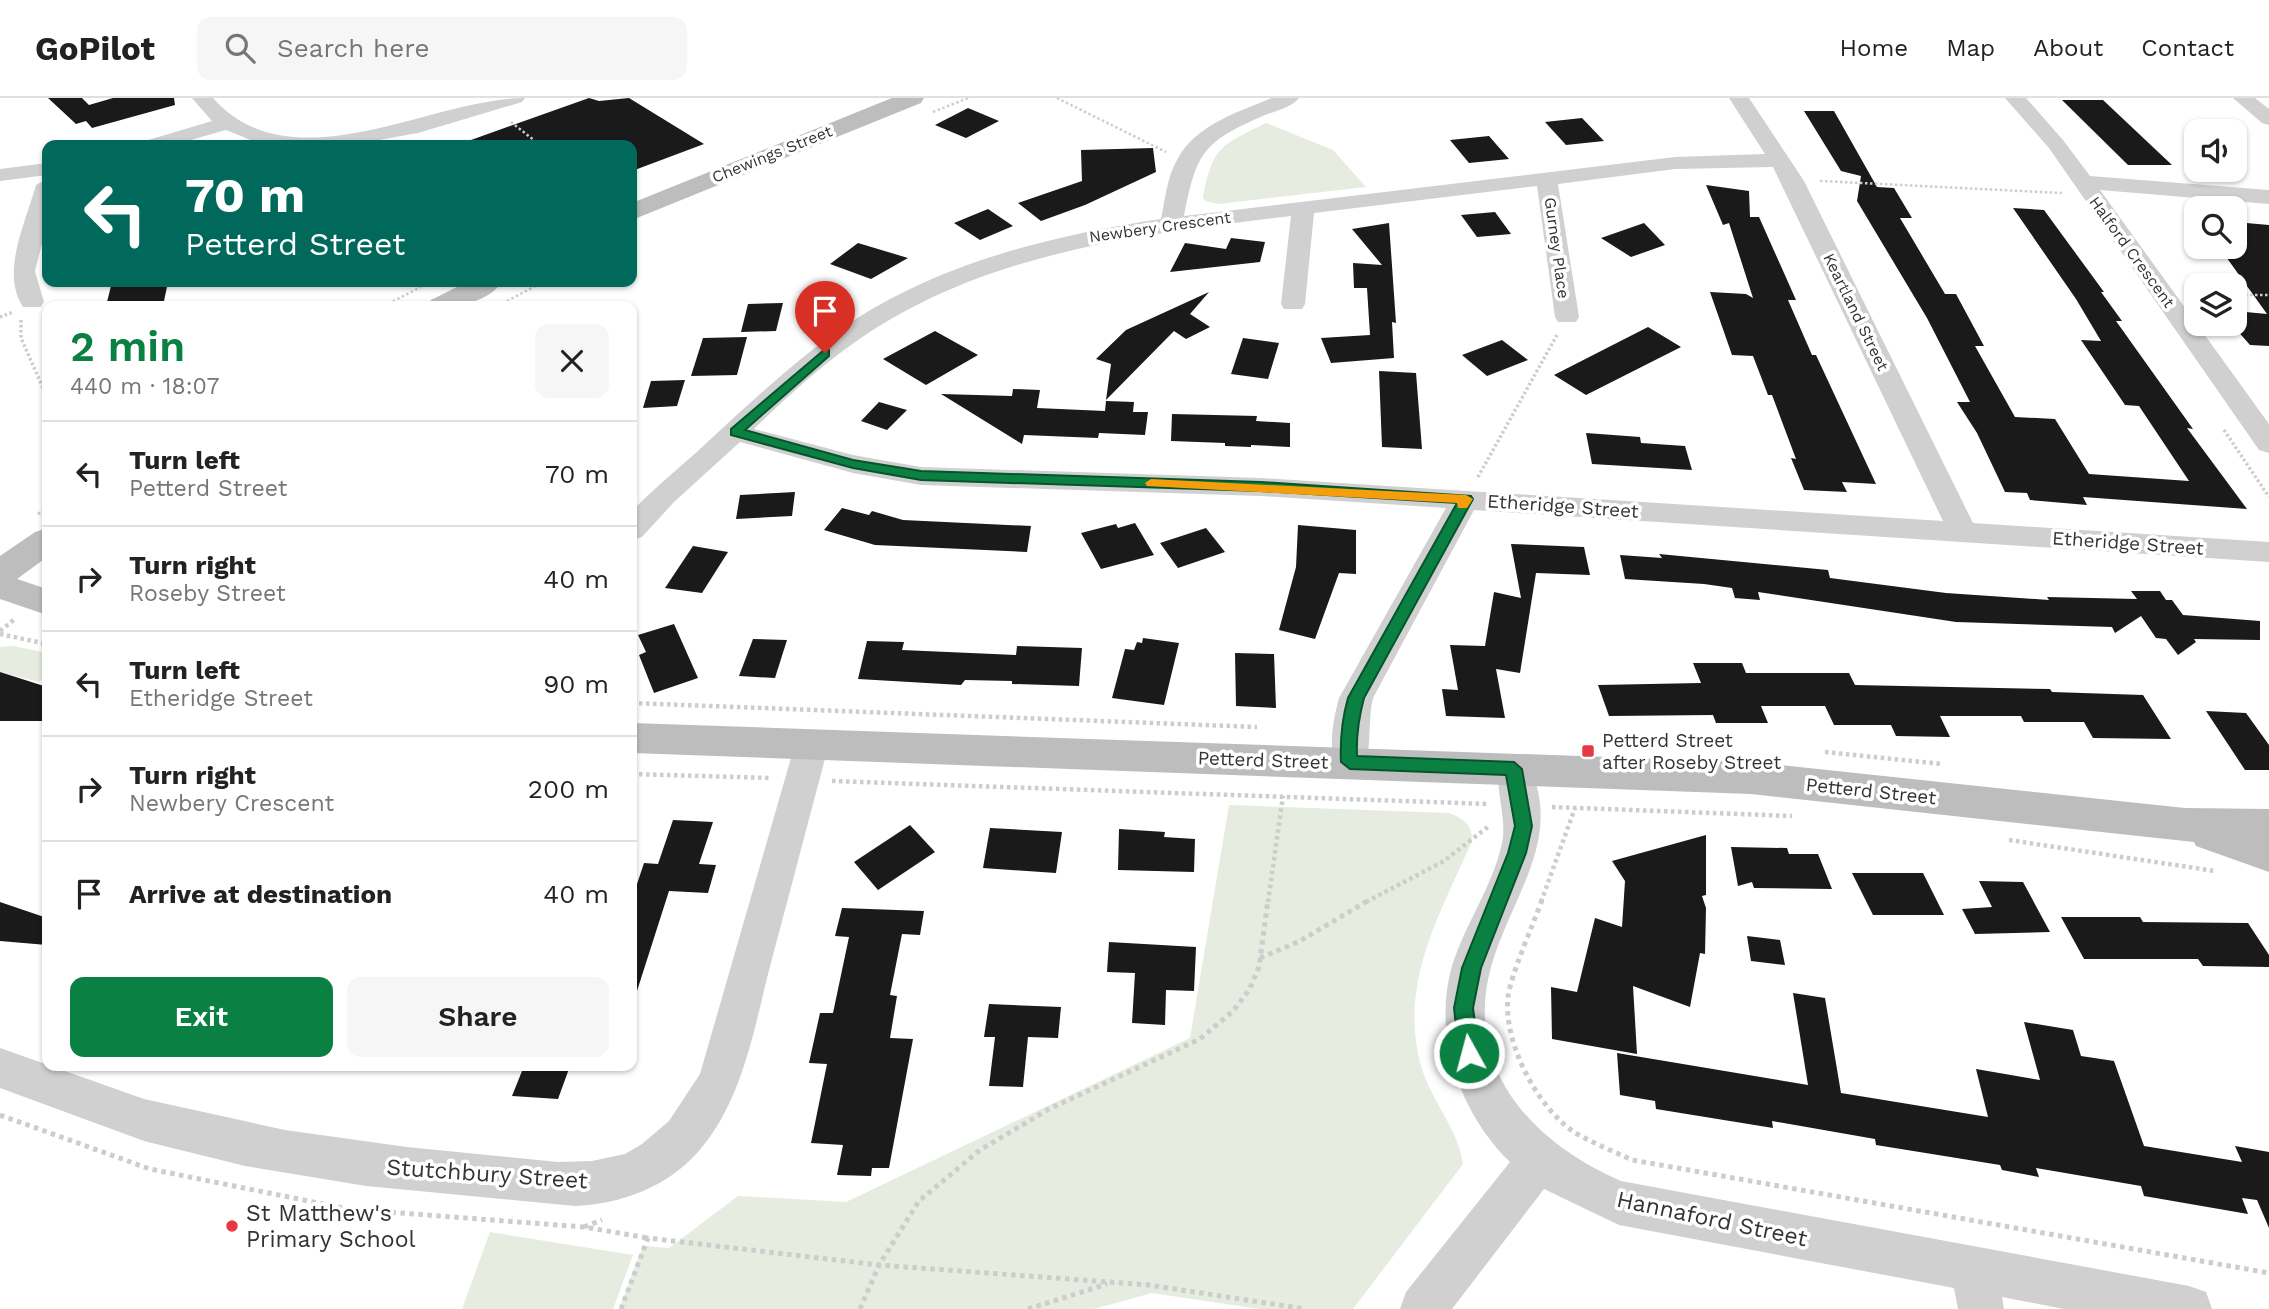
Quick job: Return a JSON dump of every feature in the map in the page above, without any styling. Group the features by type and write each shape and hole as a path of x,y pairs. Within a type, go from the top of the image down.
{"street":[{"path":"202,98 228,123 251,133 280,139 352,139 431,125 513,98"},
{"name":"Chewings Street","path":"637,210 913,98"},
{"path":"1171,224 1186,162 1192,150 1213,133 1289,98"},
{"name":"Keartland Street","path":"1739,98 1786,169 1963,532"},
{"name":"Halford Crescent","path":"2015,98 2056,144 2269,444"},
{"path":"2243,98 2269,119"},
{"path":"169,140 228,123"},
{"name":"Newbery Crescent","path":"637,525 791,380 842,340 922,292 978,268 1035,249 1093,235 1171,224 1675,163 1786,169"},
{"path":"0,175 42,170"},
{"name":"Gurney Place","path":"1547,179 1567,317"},
{"path":"2082,182 2269,197"},
{"path":"32,302 23,271 42,203"},
{"path":"1293,304 1303,208"},
{"path":"450,301 478,287"},
{"name":"Etheridge Street","path":"735,432 864,467 921,476 1261,486 2269,552"},
{"path":"1350,762 1351,717 1356,698 1466,499"},
{"path":"23,576 42,597"},
{"name":"Petterd Street","path":"637,739 818,762 1285,779 1350,762 1751,778 2185,825 2269,826"},
{"name":"Stutchbury Street","path":"0,1068 163,1126 266,1149 390,1169 585,1185 626,1176 675,1148 710,1100 720,1076 818,762"},
{"name":"Hannaford Street","path":"1514,769 1523,826 1517,853 1471,968 1463,1008 1469,1053 1488,1100 1520,1142 1540,1159 1565,1178 1619,1203 1978,1289 2189,1309"},
{"name":"Petterd Street","path":"2185,825 2269,855"},
{"path":"1423,1309 1540,1159"}],"path":[{"path":"1057,98 1186,162"},
{"path":"492,106 534,140"},
{"path":"1786,169 2060,192"},
{"path":"394,301 421,287"},
{"path":"507,301 533,287"},
{"path":"2247,295 2269,295"},
{"path":"32,302 19,329 42,385"},
{"path":"1466,499 1567,317"},
{"path":"23,576 0,633 42,643"},
{"path":"637,703 1259,727"},
{"path":"818,762 1285,779 1481,804"},
{"path":"637,774 779,778"},
{"path":"860,1309 879,1265 919,1201 980,1150 1049,1109 1200,1039 1233,1011 1249,990 1260,958 1285,779"},
{"path":"1489,804 1496,814"},
{"path":"1558,807 1785,816"},
{"path":"1574,808 1514,977 1507,1013 1517,1057 1529,1079 1546,1104 1573,1131 1632,1160 2269,1273"},
{"path":"1260,958 1288,950 1359,905 1404,885 1477,839 1496,822"},
{"path":"1999,838 2228,873"},
{"path":"583,1227 648,1238 879,1265 1149,1285 1305,1309"},
{"path":"621,1309 648,1238"},
{"path":"1028,1309 1110,1283"}],"shaded area":[{"path":"1266,123 1333,150 1366,187 1219,204 1205,201 1203,197 1211,167 1221,149"},
{"path":"14,646 42,652 42,679 39,682 0,672 0,647"},
{"path":"1229,805 1449,813 1463,820 1471,830 1472,841 1426,950 1415,1007 1415,1036 1421,1066 1451,1127 1463,1164 1353,1309 1259,1309 1152,1293 1094,1309 619,1309 643,1246 669,1248 738,1196 846,1202 1190,1038"},
{"path":"490,1232 633,1255 613,1309 462,1309"}],"building":[{"path":"48,98 82,98 89,105 113,98 174,98 175,105 92,128 86,121 76,124"},
{"path":"589,98 599,101 629,98 704,144 637,169 637,140 471,140"},
{"path":"2062,100 2103,100 2172,165 2128,165"},
{"path":"968,108 999,121 966,138 935,125"},
{"path":"1804,111 1834,111 1877,187 1894,188 1912,218 1900,218 1945,294 1956,294 1984,346 1975,346 2015,417 2055,419 2089,474 2189,481 2139,406 2125,405 2081,340 2101,341 2076,299 2013,208 2044,210 2104,292 2101,292 2122,321 2116,321 2193,429 2187,428 2247,509 2083,497 2087,505 2030,500 2027,493 2005,492 1977,433 1957,402 1970,402 1927,318 1857,201 1861,176 1841,171"},
{"path":"1582,118 1604,141 1566,145 1545,122"},
{"path":"1489,136 1509,159 1469,163 1450,140"},
{"path":"1153,148 1156,172 1085,205 1041,221 1018,203 1082,181 1081,150"},
{"path":"1706,185 1749,191 1750,217 1759,217 1796,300 1788,300 1812,355 1816,355 1876,484 1842,482 1847,492 1804,490 1791,458 1796,459 1772,395 1768,395 1753,356 1732,355 1710,292 1746,294 1753,298 1729,223 1723,225"},
{"path":"988,209 1013,226 980,240 954,223"},
{"path":"1495,212 1511,234 1477,237 1461,215"},
{"path":"1389,223 1396,323 1392,322 1394,358 1331,363 1321,338 1370,335 1367,288 1354,288 1353,263 1382,265 1352,229"},
{"path":"1644,223 1665,245 1631,257 1601,238"},
{"path":"2247,223 2269,225 2269,346 2250,345 2242,336 2247,336 2247,312 2267,314 2247,286 2247,273 2238,273 2228,259 2247,259"},
{"path":"1231,238 1265,242 1260,262 1170,272 1185,243 1226,249"},
{"path":"858,243 908,258 871,279 830,264"},
{"path":"111,287 167,287 164,301 107,301"},
{"path":"1209,292 1190,314 1210,327 1186,339 1174,331 1106,400 1111,364 1096,359 1126,330"},
{"path":"783,303 776,331 741,332 748,304"},
{"path":"1648,327 1681,347 1586,395 1554,375"},
{"path":"935,331 978,355 926,385 883,359"},
{"path":"747,337 737,375 691,376 703,338"},
{"path":"1243,338 1279,343 1268,379 1231,374"},
{"path":"1502,340 1528,360 1487,376 1462,355"},
{"path":"1379,371 1416,373 1422,449 1382,447"},
{"path":"685,380 677,406 643,408 651,381"},
{"path":"1013,389 1040,390 1037,408 1105,411 1106,401 1134,402 1133,412 1148,412 1145,435 1099,433 1098,438 1024,435 1022,444 941,394 1012,396"},
{"path":"879,402 907,410 887,430 861,421"},
{"path":"1172,414 1257,416 1256,421 1290,423 1290,447 1225,446 1225,443 1171,441"},
{"path":"1586,433 1640,437 1641,443 1685,446 1692,470 1592,464"},
{"path":"795,492 792,516 736,519 740,495"},
{"path":"842,508 869,515 872,511 903,520 1031,526 1027,552 875,545 824,530"},
{"path":"1135,523 1154,555 1101,569 1081,533 1116,524 1118,528"},
{"path":"1298,525 1356,530 1356,574 1339,573 1315,639 1279,630 1296,567"},
{"path":"1206,528 1225,552 1178,568 1160,543"},
{"path":"1511,544 1584,547 1590,575 1536,573 1520,673 1496,669 1505,718 1446,716 1442,689 1458,690 1450,645 1485,646 1494,592 1521,598"},
{"path":"693,546 728,552 702,593 665,588"},
{"path":"1659,554 1828,570 1830,578 1946,593 2049,600 2047,597 2137,599 2131,591 2160,591 2166,600 2172,600 2183,615 2260,621 2260,640 2194,639 2196,642 2178,655 2166,639 2156,638 2141,616 2115,633 2112,627 1956,622 1758,592 1760,600 1735,598 1732,588 1704,584 1625,579 1620,555 1662,558"},
{"path":"674,624 698,678 654,693 639,655 646,652 638,635"},
{"path":"1143,638 1179,643 1164,705 1112,698 1125,649 1134,650 1137,642 1142,643"},
{"path":"753,639 787,640 775,678 739,676"},
{"path":"867,641 904,642 902,650 1016,655 1017,646 1082,648 1079,686 1012,684 1012,681 965,680 961,685 858,679"},
{"path":"1235,653 1274,654 1276,708 1236,706"},
{"path":"1693,663 1742,663 1746,673 1849,673 1855,685 2050,689 2052,692 2143,695 2171,739 2093,738 2084,722 2024,722 2021,716 1940,716 1950,737 1896,736 1891,725 1834,725 1825,706 1761,706 1768,723 1716,723 1713,715 1609,716 1598,685 1701,683"},
{"path":"0,672 42,685 42,721 0,721"},
{"path":"2206,711 2246,713 2269,745 2269,770 2245,770"},
{"path":"673,820 713,822 699,864 716,865 708,893 669,891 637,991 637,884 644,863 658,864"},
{"path":"910,825 935,852 878,890 854,862"},
{"path":"990,828 1062,832 1056,873 983,868"},
{"path":"1119,829 1165,832 1164,837 1195,839 1194,872 1118,870"},
{"path":"1706,835 1706,895 1702,896 1706,908 1705,954 1700,953 1690,1007 1633,986 1637,1054 1552,1039 1551,987 1577,992 1595,918 1622,927 1625,881 1612,861"},
{"path":"1731,847 1787,848 1789,854 1818,854 1832,889 1754,888 1752,882 1738,886"},
{"path":"1852,873 1923,873 1944,915 1873,915"},
{"path":"1979,881 2023,882 2050,932 1975,934 1962,909 1992,907"},
{"path":"0,902 42,916 42,945 0,941"},
{"path":"842,908 924,911 920,935 902,934 890,995 897,996 890,1038 913,1039 889,1168 872,1168 871,1176 837,1175 843,1145 811,1143 827,1064 809,1063 820,1013 833,1013 849,937 835,936"},
{"path":"2061,917 2140,917 2143,922 2248,923 2269,955 2269,967 2203,966 2198,959 2084,959"},
{"path":"1747,936 1780,940 1785,965 1751,961"},
{"path":"1109,942 1196,947 1194,991 1166,990 1165,1025 1132,1023 1135,973 1107,972"},
{"path":"1793,993 1825,998 1841,1093 1988,1117 1976,1069 2040,1080 2024,1022 2073,1030 2081,1056 2114,1061 2144,1146 2242,1162 2235,1146 2269,1152 2269,1228 2257,1200 2242,1198 2248,1214 2144,1196 2141,1186 2036,1168 2039,1177 2002,1170 2000,1165 1876,1145 1875,1139 1772,1121 1773,1128 1656,1109 1655,1101 1620,1095 1617,1053 1808,1085"},
{"path":"989,1004 1061,1007 1058,1038 1028,1037 1023,1087 989,1086 995,1037 984,1037"},
{"path":"522,1071 568,1071 558,1099 512,1096"}],"slow traffic":[{"path":"1151,483 1261,486 1466,499 1462,505"}],"place":[{"name":"Petterd Street after Roseby Street","path":"1588,751"},
{"name":"St Matthew's Primary School","path":"232,1226"}],"route":[{"path":"825,353 791,380 735,432 853,464 921,476 1261,486 1466,499 1356,698 1351,717 1349,749 1350,762 1514,769 1523,826 1517,853 1471,968 1463,1008 1469,1053"}]}
